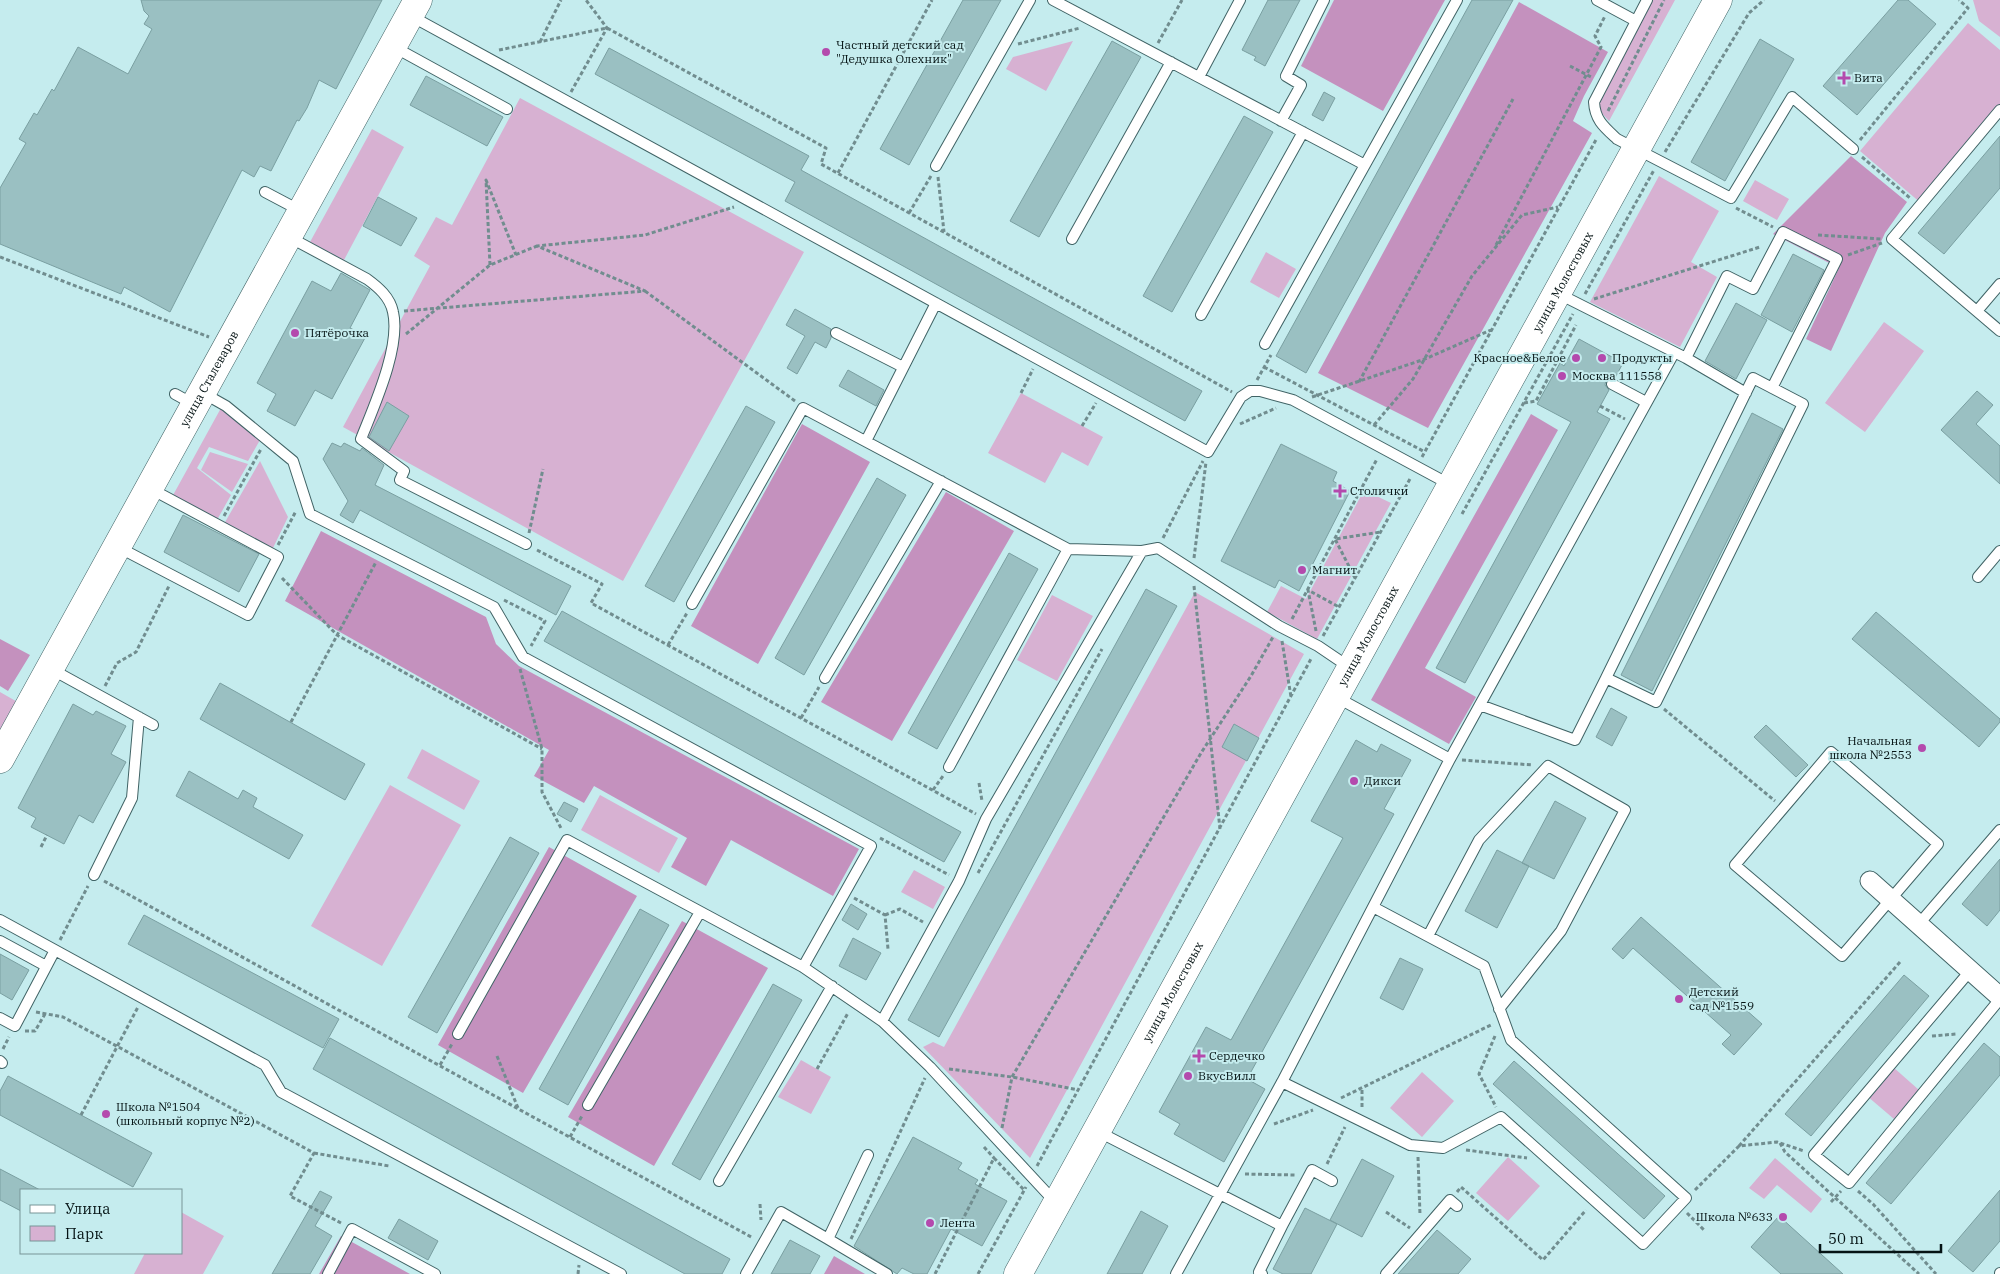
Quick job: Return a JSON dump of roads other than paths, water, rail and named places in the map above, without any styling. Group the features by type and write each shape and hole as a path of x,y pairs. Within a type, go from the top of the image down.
{"street":[{"name":"улица Молостовых","path":"1018,1274 1452,486 1568,298 1646,150 1718,0"},
{"name":"улица Сталеваров","path":"0,759 150,488 191,398 302,212 414,8"},
{"path":"1870,881 2000,998"}],"lane":[{"path":"936,166 1030,0"},
{"path":"1054,0 1366,165"},
{"path":"1199,77 1240,0"},
{"path":"1281,121 1301,86 1286,76 1324,0"},
{"path":"1265,344 1457,0"},
{"path":"1596,0 1636,20"},
{"path":"1647,0 1594,102 1595,115 1602,126 1617,139 1646,150 1670,166 1731,198 1792,97 1853,149"},
{"path":"414,8 481,54 1208,452 1241,397 1250,391 1260,391 1293,400 1452,486"},
{"path":"393,46 507,109"},
{"path":"1072,239 1171,62"},
{"path":"2000,110 1892,239 2000,330"},
{"path":"1201,315 1303,132"},
{"path":"1646,150 1670,166"},
{"path":"264,192 302,212"},
{"path":"1686,358 1727,276 1752,289 1783,232 1837,260 1772,388"},
{"path":"288,236 367,279 378,287 393,312 392,345 386,372 361,440 404,471 400,480 526,544"},
{"path":"1977,311 2000,284"},
{"path":"1568,298 1686,358 1746,393"},
{"path":"866,441 936,303"},
{"path":"836,333 903,367"},
{"path":"1176,1274 1282,1082 1450,759 1674,353"},
{"path":"1480,705 1575,740 1753,378 1804,404 1656,702 1606,678"},
{"path":"1612,384 1646,402"},
{"path":"191,398 226,406 293,461 310,514 494,608 522,657 871,846 803,967"},
{"path":"692,604 803,408 1068,549 1142,551 1158,548 1192,571 1283,627 1318,646 1351,668"},
{"path":"825,678 941,481"},
{"path":"118,547 248,615 278,557 150,488"},
{"path":"949,767 1068,549"},
{"path":"882,1020 959,880 986,819 1142,551"},
{"path":"1978,577 2000,551"},
{"path":"50,668 153,725"},
{"path":"1336,696 1450,759"},
{"path":"94,875 132,798 139,718"},
{"path":"1831,752 1938,844 1890,900 1842,956 1735,865 1831,752"},
{"path":"1428,936 1479,840 1548,766 1625,810 1561,931 1501,1014"},
{"path":"1918,925 2000,830"},
{"path":"458,1034 567,840 803,967 882,1020 930,1067 1056,1204"},
{"path":"1282,1082 1410,1146 1443,1148 1501,1116 1643,1244 1686,1198 1511,1040 1484,966 1373,907"},
{"path":"588,1105 700,912"},
{"path":"0,920 265,1065 281,1092 620,1274"},
{"path":"0,941 46,966"},
{"path":"0,1018 15,1026 55,950"},
{"path":"1970,971 1814,1155 1849,1182 2000,998"},
{"path":"719,1181 832,986"},
{"path":"1097,1130 1282,1226"},
{"path":"828,1240 868,1155"},
{"path":"1262,1274 1259,1272 1312,1170 1332,1181"},
{"path":"1386,1274 1420,1234 1453,1203"},
{"path":"746,1274 781,1212 887,1274"},
{"path":"328,1274 352,1229 435,1274"}],"place":[{"name":"Частный детский сад \"Дедушка Олехник\"","path":"826,52"},
{"name":"Вита","path":"1844,78"},
{"name":"Пятёрочка","path":"295,333"},
{"name":"Красное&Белое","path":"1576,358"},
{"name":"Продукты","path":"1602,358"},
{"name":"Москва 111558","path":"1562,376"},
{"name":"Столички","path":"1340,491"},
{"name":"Магнит","path":"1302,570"},
{"name":"Начальная школа №2553","path":"1922,748"},
{"name":"Дикси","path":"1354,781"},
{"name":"Детский сад №1559","path":"1679,999"},
{"name":"Сердечко","path":"1199,1056"},
{"name":"ВкусВилл","path":"1188,1076"},
{"name":"Школа №1504 (школьный корпус №2)","path":"106,1114"},
{"name":"Школа №633","path":"1783,1217"},
{"name":"Лента","path":"930,1223"}]}
